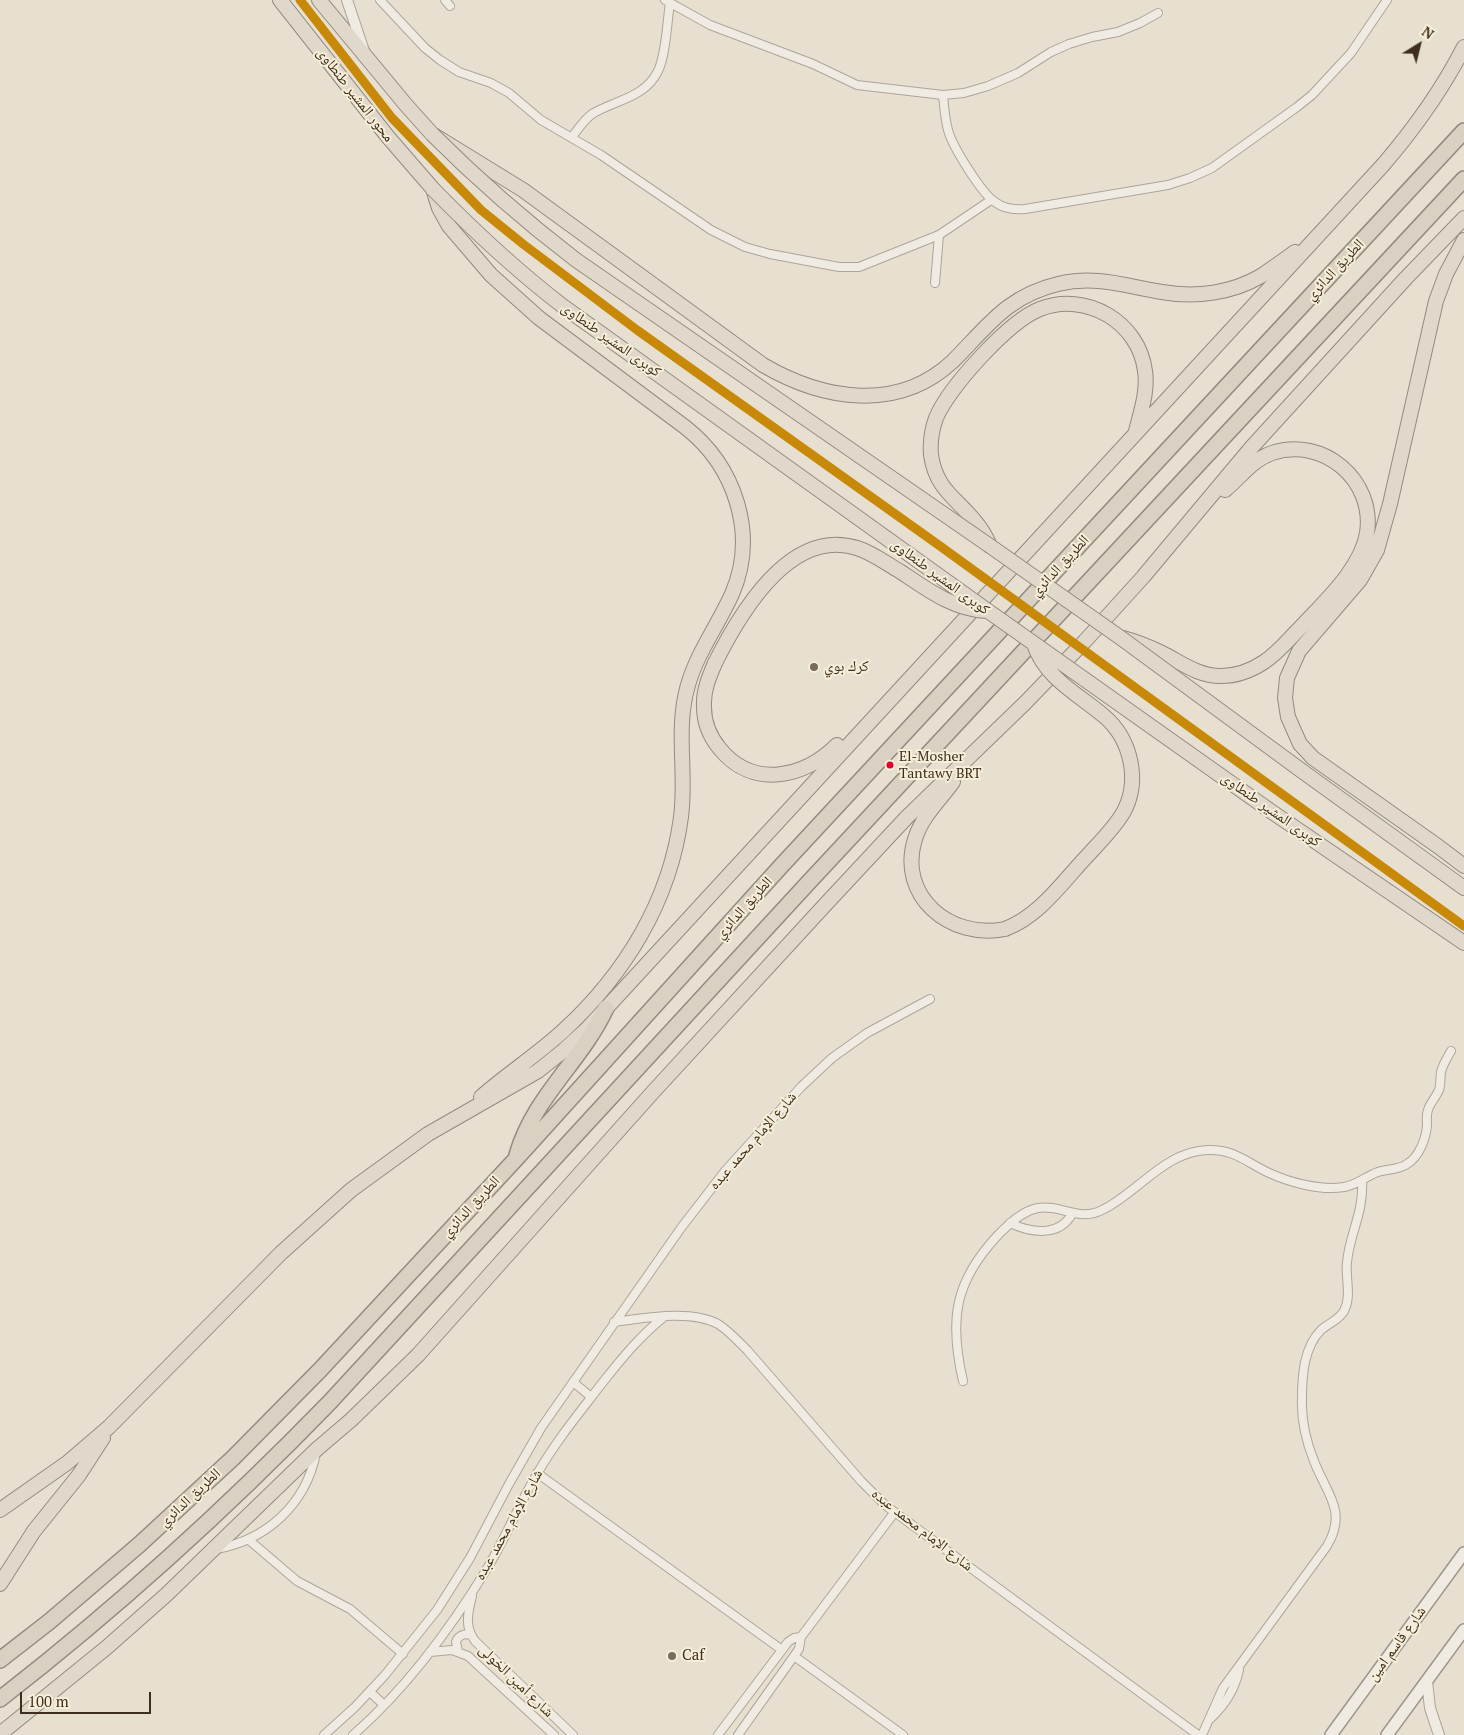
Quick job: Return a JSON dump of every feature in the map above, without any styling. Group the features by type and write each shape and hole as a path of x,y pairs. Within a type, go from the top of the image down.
{"highway":[{"name":"محور المشير طنطاوى","path":"280,0 388,137 433,189"},
{"name":"محور المشير طنطاوى","path":"319,0 432,134"},
{"path":"0,1510 60,1468 109,1427 281,1252 327,1210 402,1152 464,1113 517,1084 544,1066 575,1040 1314,241 1401,144 1434,98 1464,47"},
{"name":"الطريق الدائري","path":"0,1660 117,1565 233,1458 320,1370 515,1160 783,864 1464,130"},
{"path":"432,134 523,190 763,365 811,387 850,396 887,394 922,382 951,362 991,320 1007,307 1026,295 1049,286 1072,281 1097,280 1121,283 1163,293 1194,294 1217,292 1251,281 1314,241"},
{"path":"432,134 516,213 576,260 1121,638 1464,888"},
{"name":"الطريق الدائري","path":"0,1699 76,1639 176,1552 254,1480 330,1403 808,883 1464,179"},
{"name":"كوبرى المشير طنطاوى","path":"433,189 501,256 564,307 1272,812 1464,943"},
{"path":"433,189 439,208 449,226 506,290 539,318 685,427 703,443 719,462 731,484 739,507 742,532 742,556 735,586 728,603 697,660 684,698 680,737 683,779 682,813 670,870 656,907 626,958 590,1004 548,1045 497,1084 464,1113"},
{"path":"0,1734 106,1648 214,1550 317,1449 351,1420 418,1355 747,989 908,817 1038,691 1091,635 1143,577 1282,413 1464,218"},
{"path":"1464,240 1446,274 1436,301 1385,528 1377,550 1353,589 1299,651 1290,669 1285,698 1288,717 1295,735 1300,744 1313,758 1464,866"},
{"path":"990,546 978,525 950,496 939,481 931,454 933,427 940,410 957,386 999,340 1030,314 1049,306 1068,304 1088,306 1107,314 1123,326 1135,342 1143,360 1146,380 1136,434"},
{"path":"1121,638 1147,646 1192,670 1220,676 1239,674 1256,667 1277,652 1344,578 1358,558 1365,541 1368,514 1363,496 1348,472 1326,456 1299,450 1272,453 1256,462 1227,488 1202,506"},
{"path":"886,704 813,765 786,774 760,773 744,768 729,758 717,746 704,714 707,684 715,663 739,621 772,578 785,565 799,555 823,546 848,546 865,551 948,602 970,610 988,611"},
{"path":"966,759 953,782 929,810 917,832 912,860 914,879 928,904 949,922 976,931 1004,928 1022,921 1037,909 1107,835 1127,806 1132,782 1130,757 1117,731 1104,716 1066,688 1054,676 1039,656 1033,643"},
{"path":"515,1160 523,1136 534,1114 548,1092 591,1036 606,1008"},
{"path":"0,1584 30,1537 87,1463 109,1427"}],"main road":[{"name":"شارع قاسم امين","path":"1331,1735 1464,1553"},
{"path":"1387,1735 1464,1630"}],"street":[{"path":"347,0 367,59"},
{"path":"380,0 425,48 440,60 459,72 500,88 518,100 541,120 601,155 711,230 732,242 758,251 846,268 859,267 939,234 991,200"},
{"path":"943,95 946,121 953,144 960,157 991,200 1006,208 1024,209 1168,185 1201,173 1233,154 1312,95 1351,52 1387,0"},
{"path":"572,137 592,115 636,95 654,77 663,55 668,2 710,25 813,64 857,85 869,88 943,95 964,93 988,86 1018,73 1060,48 1080,40 1118,32 1158,14"},
{"path":"936,283 939,234"},
{"name":"شارع الإمام محمد عبده","path":"324,1735 370,1692 426,1624 460,1576 538,1433 614,1322 710,1190 740,1153 801,1087 832,1058 861,1037 911,1007 930,999"},
{"path":"963,1381 958,1358 956,1334 960,1293 967,1277 985,1251 1010,1223 1023,1214 1037,1208 1052,1208 1072,1214 1086,1215 1105,1209 1171,1161 1188,1153 1206,1150 1233,1153 1267,1172 1308,1185 1338,1188 1351,1186 1378,1172 1407,1164 1416,1156 1426,1132 1427,1111 1438,1092 1443,1066 1450,1051"},
{"path":"1211,1718 1220,1694 1327,1546 1336,1526 1336,1511 1332,1497 1316,1467 1306,1438 1302,1413 1302,1388 1305,1363 1312,1342 1320,1332 1338,1319 1346,1306 1348,1294 1347,1261 1352,1236 1360,1214 1363,1191 1362,1180"},
{"path":"1010,1223 1026,1229 1048,1231 1062,1226 1072,1214"},
{"name":"شارع الإمام محمد عبده","path":"614,1322 665,1316 704,1319 728,1331 747,1350 868,1490 894,1513 1200,1735"},
{"name":"شارع الإمام محمد عبده","path":"353,1735 384,1704 430,1652 473,1592 537,1473 590,1396 634,1344 665,1316"},
{"path":"573,1382 590,1396"},
{"path":"214,1550 249,1540 276,1523 296,1501 309,1476 317,1449"},
{"path":"537,1473 782,1650"},
{"path":"738,1735 794,1656 800,1646 800,1637 894,1513"},
{"path":"249,1540 305,1586 350,1609 403,1654"},
{"name":"شارع أمين الخولى","path":"473,1592 467,1618 471,1635 477,1644 573,1735"},
{"path":"458,1651 456,1646 457,1640 461,1635 471,1635"},
{"path":"718,1735 791,1639 800,1637"},
{"name":"شارع أمين الخولى","path":"430,1652 458,1651 468,1656 554,1735"},
{"path":"794,1656 903,1735"},
{"path":"1200,1735 1228,1698 1236,1681 1239,1668"},
{"path":"1427,1681 1430,1708 1439,1735"},
{"path":"370,1692 384,1704"},
{"path":"1220,1694 1228,1698"}],"transit line":[{"path":"300,0 392,118 481,210 523,244 637,330 940,546 1464,926"}],"place":[{"name":"كرك بوي","path":"814,667"},
{"name":"El-Mosher Tantawy BRT","path":"890,765"},
{"name":"Caf","path":"672,1656"}]}
